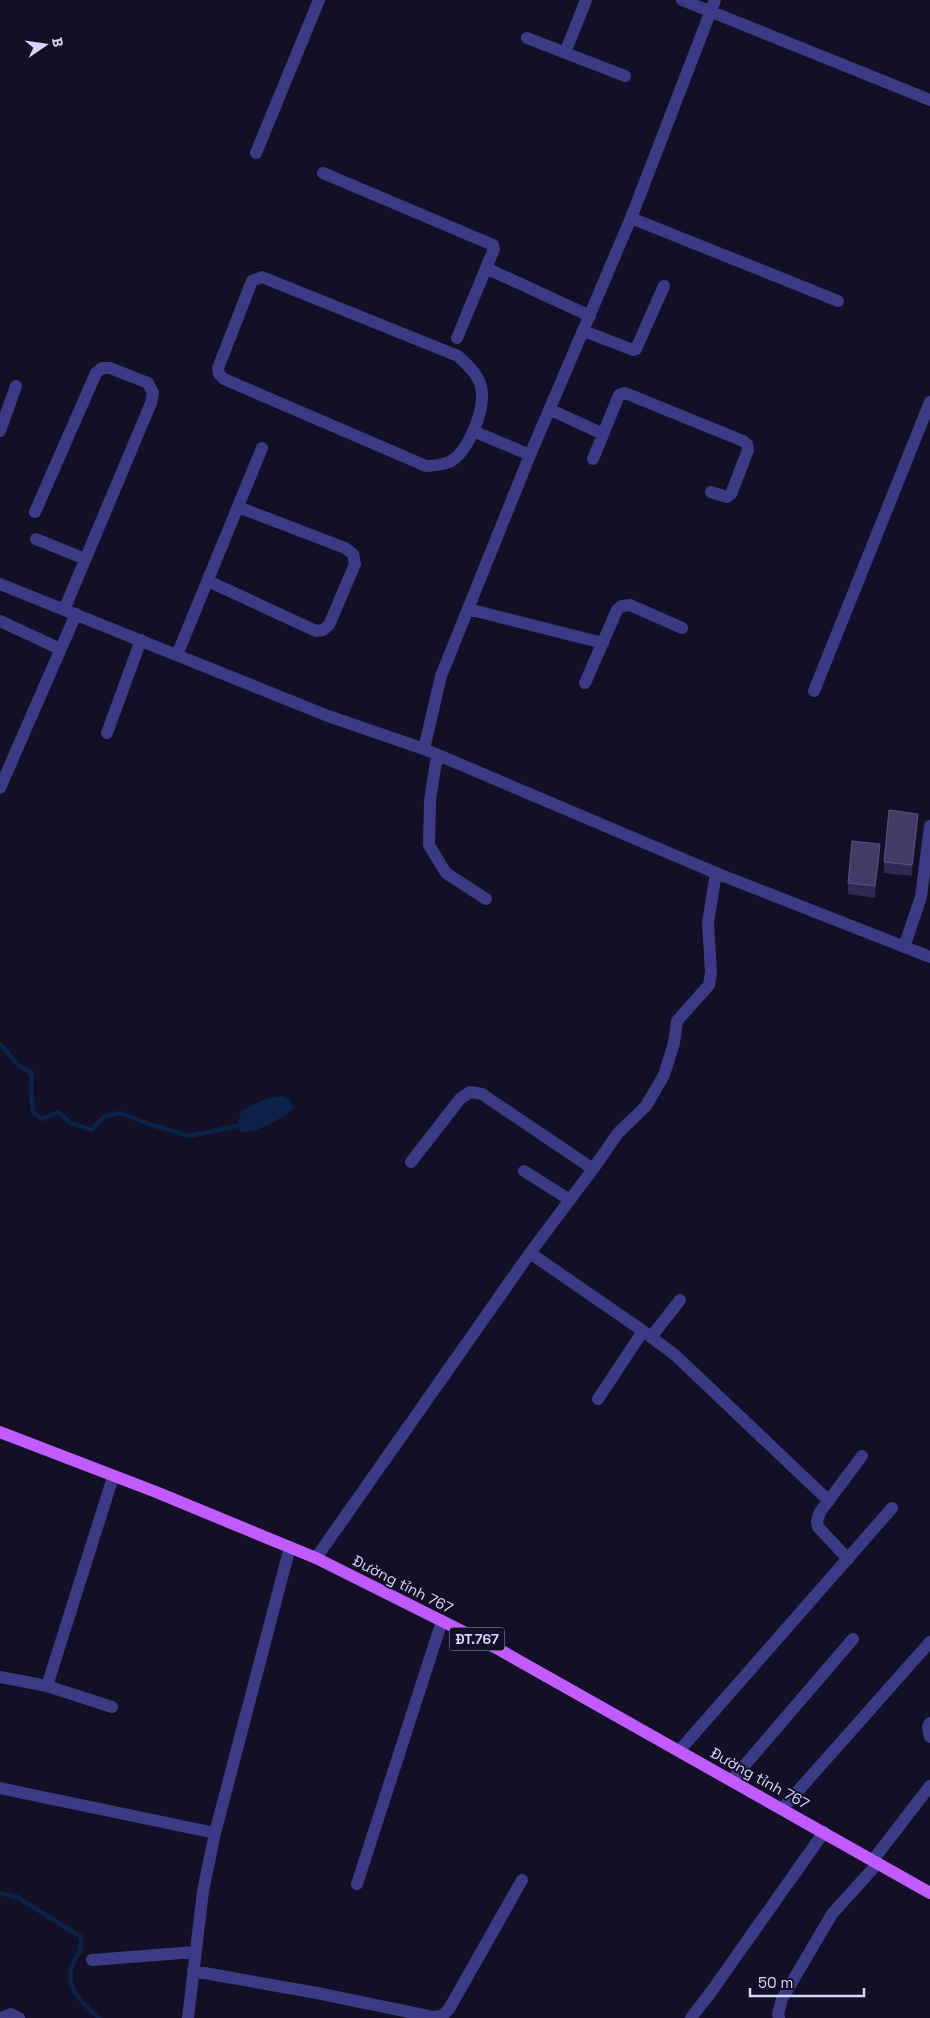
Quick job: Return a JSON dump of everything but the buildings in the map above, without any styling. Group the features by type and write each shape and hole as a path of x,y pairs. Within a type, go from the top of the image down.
{"main road":[{"name":"Đường tỉnh 767","path":"0,1432 156,1492 316,1558 500,1650 930,1893"}],"street":[{"path":"256,152 319,0"},
{"path":"565,53 586,0"},
{"path":"682,0 930,100"},
{"path":"424,749 440,676 530,455 551,410 631,218 715,0"},
{"path":"527,38 625,76"},
{"path":"323,174 491,243 494,248 457,338"},
{"path":"631,218 838,301"},
{"path":"486,268 590,316"},
{"path":"262,277 458,356 474,371 482,394 473,431 464,447 451,461 438,466 426,466 224,379 219,374 218,368 252,281 262,277"},
{"path":"584,331 633,350 636,349 664,286"},
{"path":"0,788 60,649 85,558 151,403 153,392 148,383 110,368 102,368 96,373 35,512"},
{"path":"0,431 16,386"},
{"path":"593,459 619,395 625,393 747,444 748,450 731,494 727,497 711,492"},
{"path":"814,691 930,402"},
{"path":"551,410 603,434"},
{"path":"473,431 530,455"},
{"path":"177,655 262,448"},
{"path":"208,581 316,631 324,630 329,625 347,582 354,564 353,554 345,548 238,507"},
{"path":"36,539 85,558"},
{"path":"0,584 328,716 424,749 716,873 930,957"},
{"path":"585,683 617,610 622,606 630,605 682,628"},
{"path":"468,609 603,643"},
{"path":"0,621 60,649"},
{"path":"108,733 141,640"},
{"path":"437,756 430,800 429,845 446,872 486,899"},
{"path":"904,947 926,898 930,826"},
{"path":"316,1558 530,1253 618,1133 646,1106 664,1076 674,1043 676,1021 709,985 711,972 708,922 716,873"},
{"path":"411,1162 460,1099 470,1092 482,1094 593,1169"},
{"path":"524,1171 570,1200"},
{"path":"530,1253 675,1355 828,1501"},
{"path":"598,1398 647,1334 680,1300"},
{"path":"848,1558 818,1527 817,1521 828,1501 862,1456"},
{"path":"47,1686 113,1477"},
{"path":"679,1751 892,1508"},
{"path":"188,2018 203,1891 215,1833 290,1547"},
{"path":"357,1884 442,1621"},
{"path":"732,1780 853,1639"},
{"path":"782,1809 930,1642"},
{"path":"0,1677 47,1686 112,1707"},
{"path":"930,1723 928,1727 930,1737"},
{"path":"779,2018 778,2014 782,1999 832,1914 876,1862 930,1786"},
{"path":"0,1788 215,1833"},
{"path":"690,2018 711,1992 824,1832"},
{"path":"193,1971 317,1993 433,2017 442,2016 449,2009 522,1880"},
{"path":"92,1960 195,1952"},
{"path":"1,2018 11,2014 19,2018"}],"water":[{"path":"283,1096 291,1101 293,1109 269,1125 256,1130 242,1132 237,1126 241,1112 261,1101"}],"waterway":[{"path":"0,1044 19,1066 32,1073 33,1112 42,1119 59,1112 69,1122 91,1130 105,1116 120,1113 190,1136 237,1126"},
{"path":"0,1893 17,1897 81,1937 80,1951 72,1966 71,1982 77,1995 99,2018"}]}
